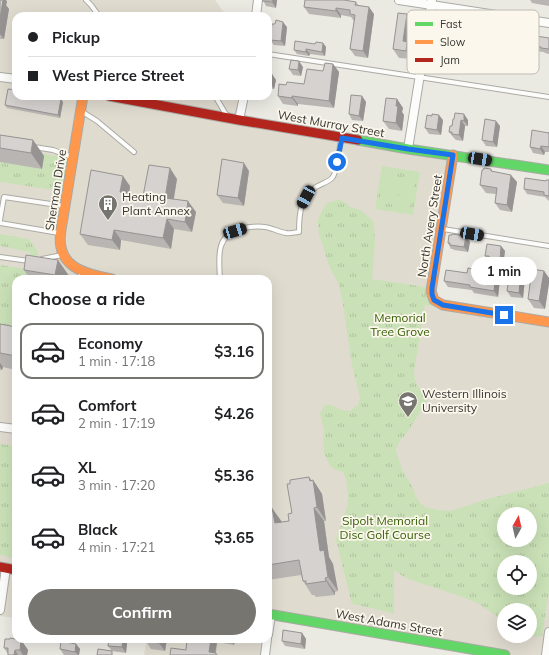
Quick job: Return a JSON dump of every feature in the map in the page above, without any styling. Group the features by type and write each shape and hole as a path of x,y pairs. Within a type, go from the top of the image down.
{"street":[{"path":"256,12 258,0"},
{"path":"399,0 432,2 477,10"},
{"path":"539,21 549,23"},
{"path":"408,149 420,74"},
{"path":"0,76 12,76"},
{"name":"Sherman Drive","path":"63,254 60,246 60,233 82,100"},
{"name":"West Murray Street","path":"131,100 342,138 549,170"},
{"path":"238,120 243,100"},
{"name":"North Avery Street","path":"453,155 431,291 434,300 443,305 549,322"},
{"path":"63,254 81,275 95,275"},
{"path":"0,427 12,428"},
{"path":"0,610 3,568"},
{"name":"West Adams Street","path":"272,614 505,655"},
{"path":"546,655 549,632"},
{"path":"265,655 266,643"}],"lane":[{"path":"86,0 96,12"},
{"path":"272,55 549,97"},
{"path":"217,100 228,118"},
{"path":"80,111 97,121 134,152"},
{"path":"220,275 219,261 221,248 225,237 235,231 246,227 266,227 287,233 299,232 301,206 306,197 314,188 332,177 342,138"},
{"path":"30,146 53,150 73,157"},
{"path":"60,233 0,222 4,197 64,206"},
{"path":"441,229 549,246"},
{"path":"0,257 35,261 63,254"}],"shaded area":[{"name":"Western Illinois University","path":"0,0 215,0 223,12 12,12 12,100 243,100 239,119 453,155 434,300 549,322 549,634 546,655 505,655 272,615 272,275 12,275 12,618 0,616"},
{"path":"146,643 266,643 265,655 144,655"}],"green space":[{"path":"56,151 73,157 67,192 1,182 0,184 0,162 42,169 44,154 55,156"},
{"path":"382,166 420,172 413,215 375,209"},
{"path":"385,174 398,176 393,204 380,202"},
{"path":"401,177 415,179 410,207 397,205"},
{"name":"Sipolt Memorial Disc Golf Course","path":"339,199 350,207 361,210 374,222 375,243 372,279 432,288 434,300 433,306 425,305 414,372 418,387 428,399 409,430 399,442 396,450 402,470 421,504 428,508 451,511 484,500 549,483 549,592 542,636 537,637 537,603 497,603 497,616 479,604 463,597 411,580 394,570 394,614 352,604 336,540 348,504 347,483 343,472 330,466 324,454 324,431 320,413 325,405 350,411 358,405 360,398 352,365 339,285 329,266 319,234 318,219 326,204"},
{"path":"0,234 29,239 37,250 38,255 32,258 29,257 30,252 0,246"},
{"path":"0,265 37,271 36,275 12,275 12,339 0,335"},
{"path":"0,444 12,446 12,557 0,555"}],"building":[{"path":"0,0 3,0 0,19"},
{"path":"273,0 272,2 262,1"},
{"path":"305,0 344,0 356,2 355,5 369,7 363,51 350,49 355,15 350,14 350,10 336,8 336,11 304,7"},
{"path":"398,13 407,14 403,41 407,42 406,51 393,49"},
{"path":"276,20 283,22 281,41 272,40 272,24 275,24"},
{"path":"539,36 549,38 549,49 539,47"},
{"path":"295,41 315,44 316,42 323,43 322,52 306,49 306,52 294,50"},
{"path":"291,60 299,61 298,70 289,69"},
{"path":"325,63 333,64 329,101 292,96 292,98 278,96 279,84 286,85 287,82 304,84 307,69 323,71"},
{"path":"8,89 12,90 12,100 61,100 58,115 5,105"},
{"path":"351,95 362,96 359,116 349,114"},
{"path":"386,98 397,99 396,106 398,106 396,123 383,121"},
{"path":"455,113 464,114 464,121 461,120 459,135 449,132"},
{"path":"432,114 439,115 437,130 425,128 427,115 432,116"},
{"path":"485,119 496,121 493,142 482,140"},
{"path":"532,130 549,133 549,147 541,146 540,149 530,147"},
{"path":"0,135 33,140 31,153 0,148"},
{"path":"222,159 244,163 238,198 217,195"},
{"path":"149,165 170,168 165,198 188,201 185,222 167,219 163,238 114,230 112,240 80,234 91,170 123,176 120,192 143,196"},
{"path":"484,168 511,175 507,205 495,203 497,188 480,185 482,170"},
{"path":"525,178 546,181 549,180 549,196 544,195 544,192 524,189"},
{"path":"449,235 466,236 464,247 450,245 450,243 448,243"},
{"path":"487,244 501,246 500,260 485,256"},
{"path":"26,255 58,260 55,275 24,270"},
{"path":"468,268 477,271 496,273 494,291 444,281 446,270 467,273"},
{"path":"532,269 544,271 539,301 528,299"},
{"path":"510,271 521,272 519,293 507,291"},
{"path":"0,324 12,326 12,355 0,353"},
{"path":"309,477 310,481 313,480 317,507 314,508 320,551 324,550 328,577 325,578 326,581 306,584 306,581 303,581 299,560 272,564 272,508 275,523 289,521 288,514 292,513 287,484 290,484 290,480"},
{"path":"283,630 302,633 301,644 282,641"},
{"path":"12,638 12,643 21,643 20,650 15,650 14,655 8,655 8,648 4,648 5,639"},
{"path":"61,643 76,644 75,652 60,649"},
{"path":"108,643 122,643 122,647 108,646"},
{"path":"187,643 210,643 209,652 216,653 216,655 170,655 171,648 186,650"},
{"path":"98,649 112,651 112,655 97,655"}],"traffic: fast":[{"path":"358,140 549,170"},
{"path":"272,615 505,655"}],"traffic: slow":[{"path":"82,100 60,242 62,252 73,266 82,271 95,275"},
{"path":"453,155 431,291 434,300 443,305 549,322"}],"traffic: jam":[{"path":"131,100 358,140"},
{"path":"0,567 12,569"}],"place":[{"name":"Heating Plant Annex","path":"108,221"},
{"name":"Western Illinois University","path":"408,418"}],"route":[{"path":"337,162 342,138 453,155 431,291 434,300 443,305 504,315"}],"park label":[{"name":"Memorial Tree Grove","path":"400,325"}]}
